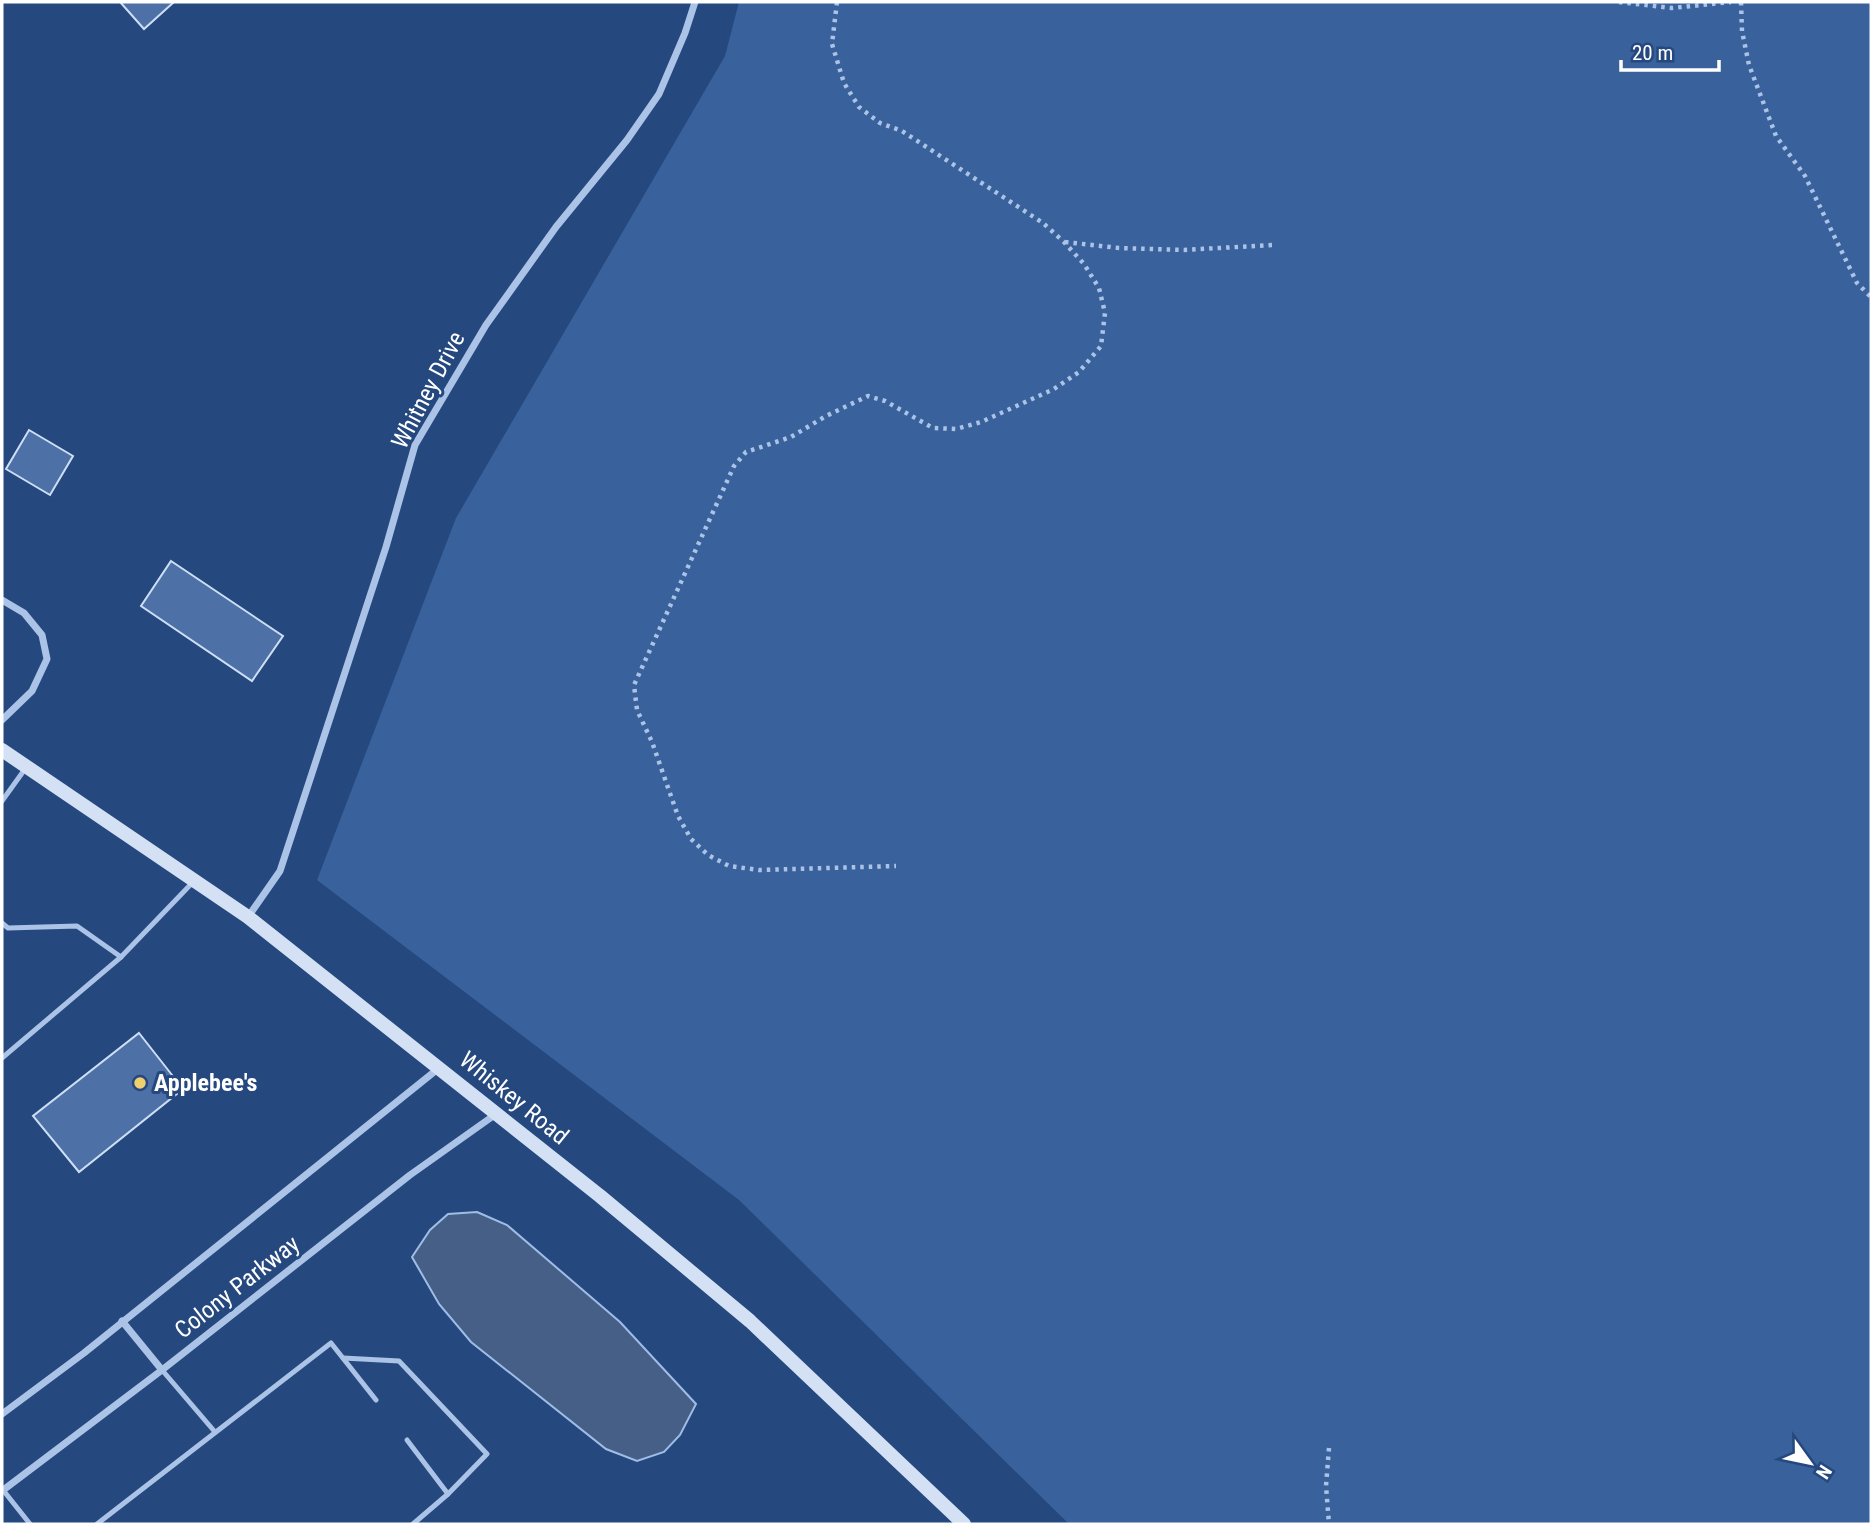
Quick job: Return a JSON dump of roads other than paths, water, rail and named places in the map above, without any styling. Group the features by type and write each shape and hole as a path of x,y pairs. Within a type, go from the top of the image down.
{"main road":[{"name":"Whiskey Road","path":"2,750 248,917 439,1068 750,1321 964,1524"}],"street":[{"name":"Whitney Drive","path":"248,917 280,871 386,547 415,445 486,325 555,227 627,140 659,94 695,2"},
{"path":"2,600 24,613 42,635 47,659 32,691 2,720"},
{"name":"Colony Parkway","path":"2,1415 84,1353 439,1068"},
{"name":"Colony Parkway","path":"2,1490 162,1370 411,1175 496,1114"},
{"path":"122,1321 162,1370"}],"lane":[{"path":"2,801 26,766"},
{"path":"2,1058 121,957 194,881"},
{"path":"2,923 8,928 77,926 121,957"},
{"path":"97,1524 331,1343 376,1400"},
{"path":"343,1358 399,1361 487,1454 448,1494 412,1524"},
{"path":"162,1370 215,1432"},
{"path":"407,1440 448,1494"},
{"path":"2,1490 30,1524"}],"place":[{"name":"Applebee's","path":"140,1083"}]}
